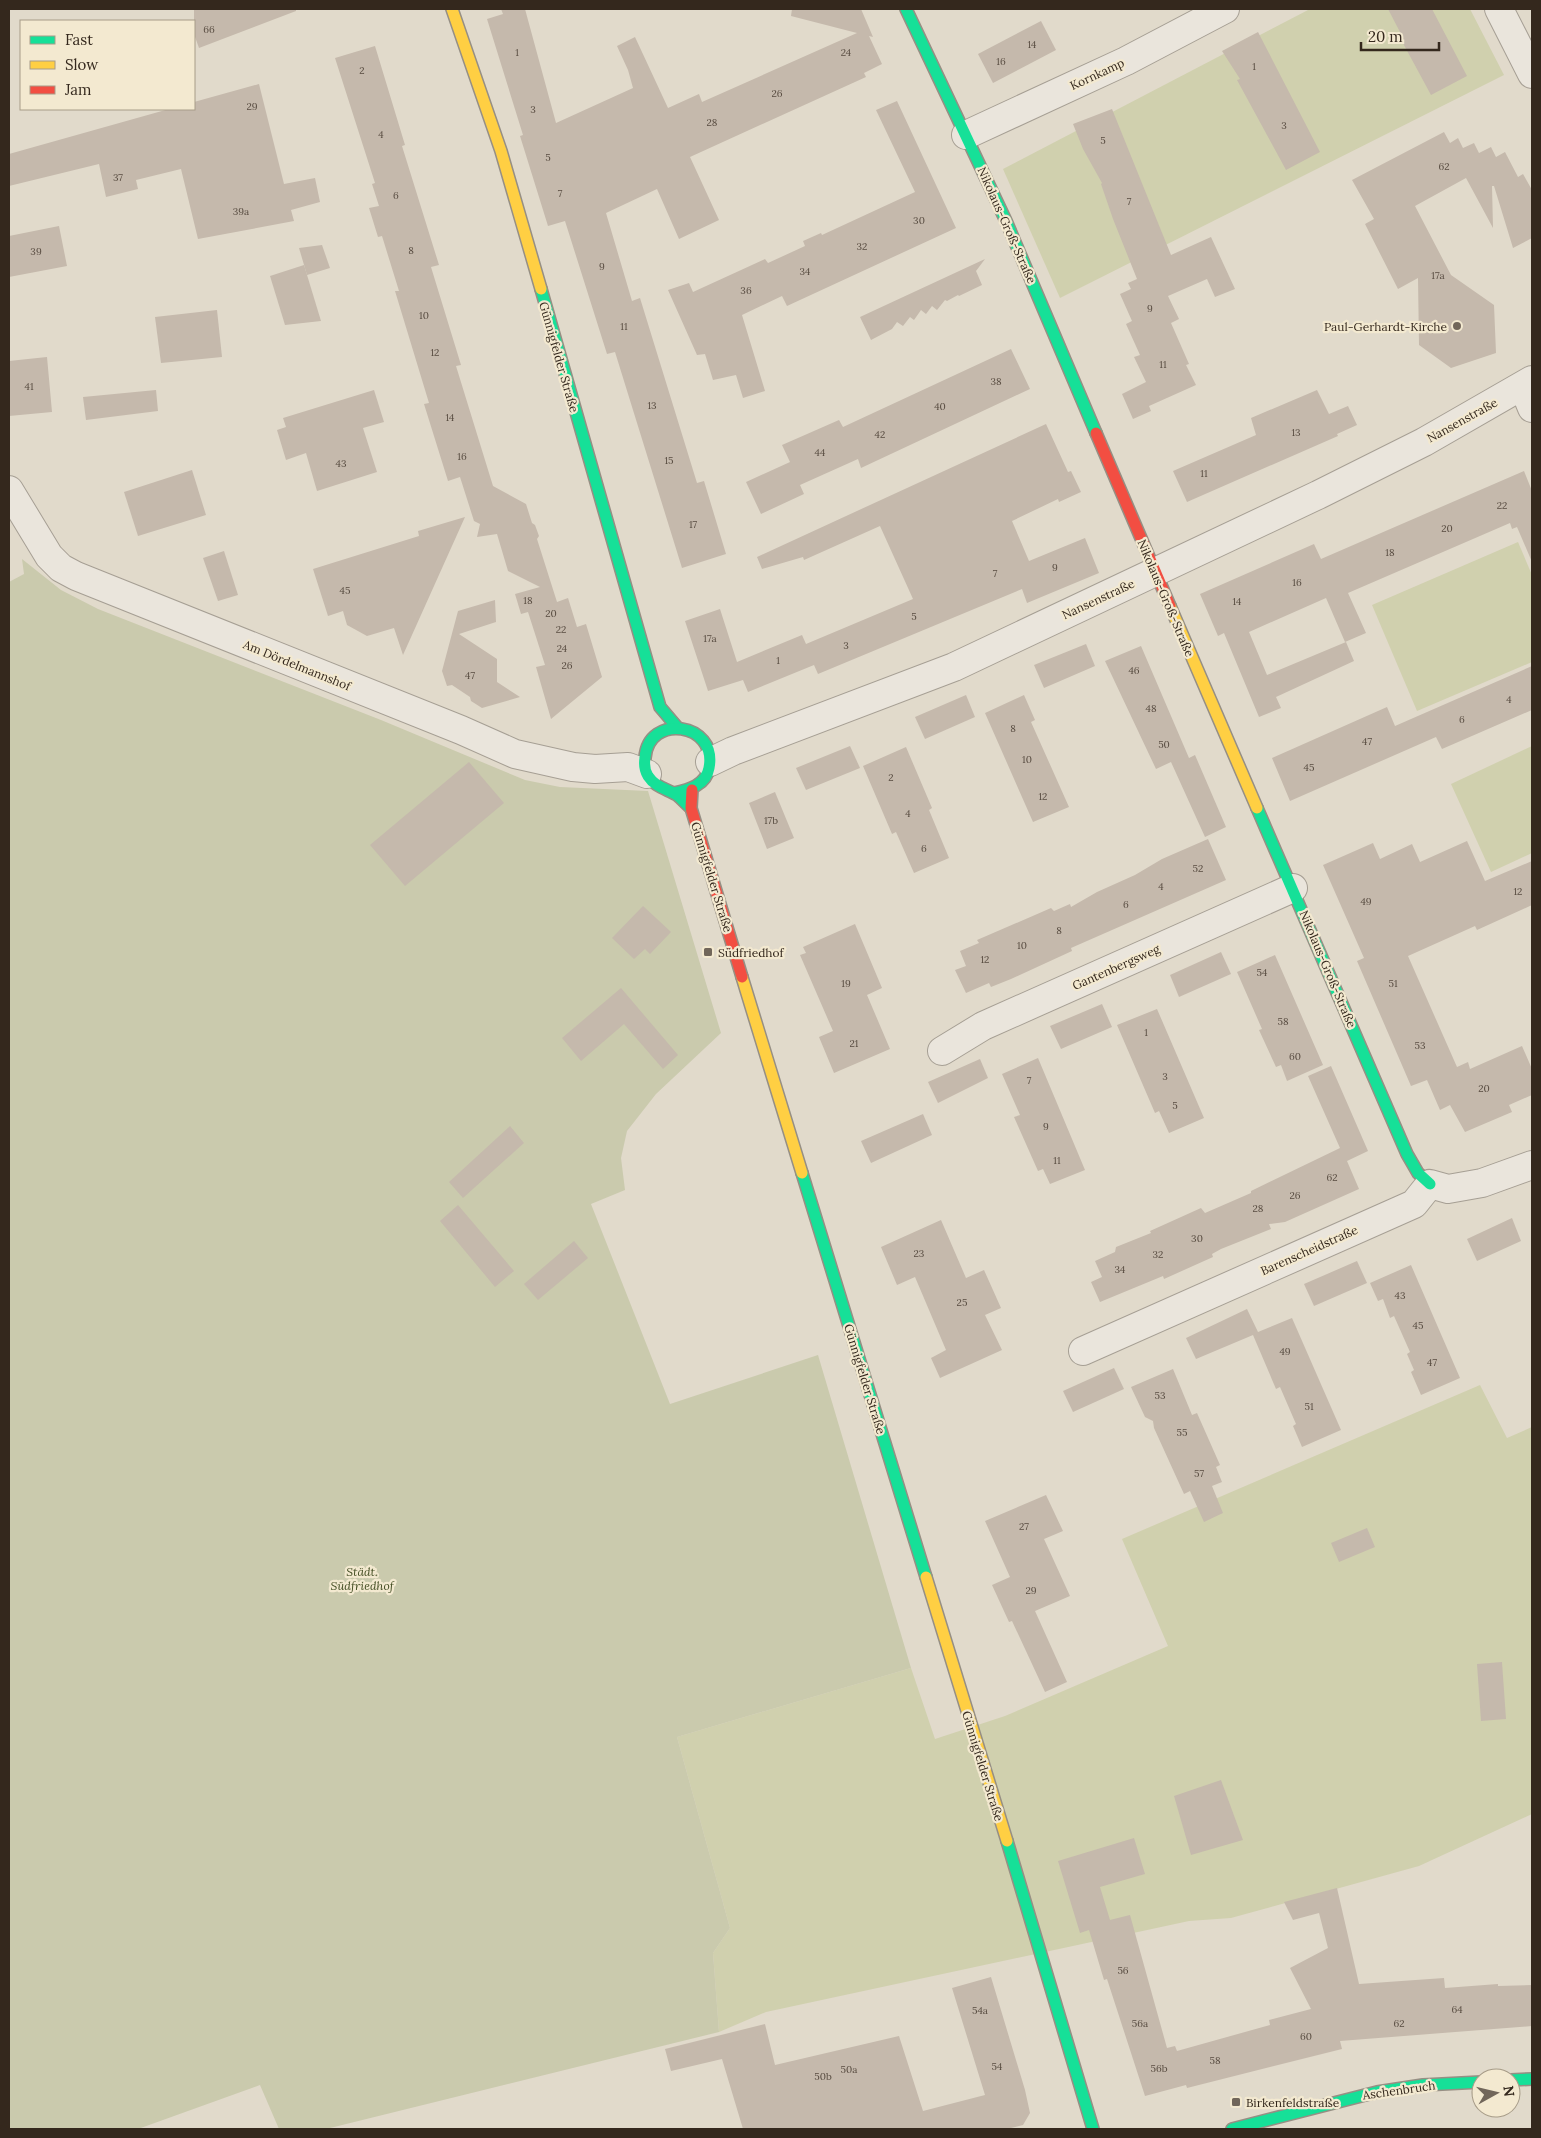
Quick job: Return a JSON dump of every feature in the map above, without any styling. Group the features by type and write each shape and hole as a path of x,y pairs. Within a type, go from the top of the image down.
{"street":[{"name":"Günnigfelder Straße","path":"452,9 501,151 660,707 678,727 689,729 699,735 716,752"},
{"name":"Nikolaus-Groß-Straße","path":"906,9 966,134 1024,264 1407,1154 1418,1173 1430,1184"},
{"name":"Kornkamp","path":"966,134 1126,60 1225,9"},
{"path":"1498,9 1532,74"},
{"name":"Nansenstraße","path":"716,752 954,667 1529,392"},
{"name":"Am Dördelmannshof","path":"9,490 49,556 61,568 76,576 461,730 516,754 574,768 595,769 644,758"},
{"name":"Günnigfelder Straße","path":"660,707 644,758 659,787 674,793 690,808"},
{"path":"644,758 666,729 678,727"},
{"path":"674,793 692,790 701,783 716,752"},
{"name":"Günnigfelder Straße","path":"692,790 690,808 1092,2129"},
{"name":"Gantenbergsweg","path":"942,1051 983,1026 1292,888"},
{"path":"1430,1184 1448,1189 1482,1183 1532,1164"},
{"name":"Barenscheidstraße","path":"1083,1351 1414,1204 1430,1184"},
{"name":"Aschenbruch","path":"1232,2129 1377,2092 1423,2085 1471,2083"}],"green space":[{"path":"1310,9 1470,9 1504,75 1060,298 1003,169"},
{"path":"1518,542 1532,575 1532,662 1417,711 1372,605"},
{"name":"Städt. Südfriedhof","path":"22,559 61,590 98,609 381,720 525,780 560,787 648,791 721,1033 656,1094 627,1131 621,1158 625,1190 591,1204 670,1404 818,1355 911,1668 677,1737 730,1928 713,1953 719,2032 326,2129 279,2129 260,2085 138,2129 9,2129 9,582 24,574"},
{"path":"1532,746 1532,853 1491,872 1451,784"},
{"path":"1480,1385 1507,1438 1532,1427 1532,1814 1419,1866 1231,1918 1189,1921 766,2012 719,2032 713,1953 730,1928 677,1737 911,1668 935,1739 1005,1716 1168,1646 1122,1539"}],"building":[{"path":"194,9 296,9 296,11 199,48 195,37"},
{"path":"501,9 525,9 556,123 633,88 628,70 617,46 635,37 668,108 699,94 702,102 857,33 791,16 792,9 861,9 873,37 869,36 882,64 864,73 866,77 690,157 719,220 679,239 657,189 606,213 632,301 640,298 697,483 704,481 726,554 682,568 615,352 607,354 565,221 548,226 520,136 523,135 487,19 503,14"},
{"path":"1388,9 1432,9 1467,76 1431,95 1398,34 1400,32"},
{"path":"1041,21 1056,50 993,83 978,54"},
{"path":"1258,32 1320,152 1286,170 1237,80 1240,79 1222,51"},
{"path":"375,46 405,145 402,146 439,265 431,267 461,365 456,366 493,486 526,504 532,523 535,525 539,536 537,539 557,602 568,598 577,627 586,624 602,677 551,719 536,667 545,665 528,612 521,614 515,594 540,587 508,571 497,534 477,537 480,524 474,521 460,477 448,481 424,404 429,403 395,291 399,291 382,236 378,237 369,208 379,206 372,184 375,183 335,58"},
{"path":"259,84 284,184 315,178 320,202 291,210 294,221 198,239 181,169 136,180 138,189 106,197 99,164 9,186 9,154 165,110 195,110 195,102"},
{"path":"897,101 956,228 787,306 782,296 742,315 765,391 743,398 736,375 713,380 705,354 697,355 668,290 689,283 693,292 765,259 768,263 805,246 803,241 821,233 822,235 915,192 876,110"},
{"path":"1112,109 1171,255 1211,237 1235,289 1215,297 1207,279 1168,296 1179,319 1171,323 1189,364 1186,365 1196,385 1149,406 1151,411 1133,419 1122,394 1146,382 1134,357 1140,355 1126,324 1132,321 1120,294 1131,289 1128,283 1137,279 1113,219 1102,183 1083,149 1073,124"},
{"path":"1444,132 1450,143 1458,138 1463,148 1474,143 1479,153 1491,147 1496,157 1505,152 1518,177 1523,174 1532,190 1532,238 1513,248 1494,186 1492,186 1493,228 1466,178 1415,206 1451,275 1494,305 1496,353 1451,368 1419,345 1418,278 1398,289 1365,224 1374,219 1352,180"},
{"path":"59,226 67,266 9,277 9,236"},
{"path":"322,245 330,268 307,275 299,248"},
{"path":"985,259 976,271 982,285 947,301 945,300 937,310 932,306 926,314 921,310 914,320 910,317 903,326 897,322 892,329 871,340 860,317"},
{"path":"304,265 321,321 285,325 270,276"},
{"path":"217,310 222,357 161,363 155,317"},
{"path":"1011,349 1030,389 861,468 858,459 800,485 804,494 761,514 746,482 790,462 782,445 839,420 843,427"},
{"path":"47,357 52,412 9,416 9,361"},
{"path":"156,390 158,411 86,420 83,397"},
{"path":"374,390 384,422 363,428 377,472 317,491 306,453 286,460 277,430 286,427 283,418"},
{"path":"1317,390 1329,414 1348,406 1357,425 1337,434 1338,436 1187,502 1173,471 1256,435 1251,418"},
{"path":"1046,424 1068,472 1071,471 1081,492 1059,502 1058,499 1012,521 1029,561 1085,538 1099,573 1027,603 1022,589 818,674 814,665 748,692 743,680 708,691 685,621 720,609 737,662 802,635 806,644 913,599 880,526 804,560 803,557 762,569 757,557"},
{"path":"192,470 206,515 138,536 124,492"},
{"path":"1524,471 1532,491 1532,562 1517,527 1512,529 1510,523 1348,593 1366,633 1345,642 1326,598 1249,632 1267,675 1346,642 1354,661 1276,697 1281,708 1259,717 1224,633 1218,636 1200,594 1314,544 1321,559"},
{"path":"465,517 403,655 394,628 367,636 347,625 343,611 328,616 313,569 419,536 418,531"},
{"path":"224,551 238,595 218,601 203,558"},
{"path":"495,600 496,622 459,634 497,659 497,682 520,697 482,708 452,685 447,686 442,671 458,611"},
{"path":"1086,644 1095,666 1044,688 1034,665"},
{"path":"1141,646 1189,758 1195,755 1226,827 1205,837 1171,762 1156,769 1105,661"},
{"path":"1532,666 1532,710 1442,749 1436,737 1290,801 1272,758 1387,707 1395,726"},
{"path":"966,695 975,717 925,739 915,717"},
{"path":"1024,695 1035,720 1031,722 1069,807 1033,822 985,713"},
{"path":"850,746 860,768 806,790 796,768"},
{"path":"906,747 932,808 929,810 949,858 914,873 896,832 892,834 863,766"},
{"path":"469,762 504,803 405,886 370,845"},
{"path":"775,792 794,838 767,849 749,803"},
{"path":"1208,839 1226,880 1071,948 1072,951 1011,979 991,987 989,983 966,993 955,970 966,966 960,951 979,943 977,940 1051,908 1054,911 1070,904 1071,907 1097,892 1135,875 1162,859"},
{"path":"1467,841 1485,881 1532,861 1532,905 1477,930 1475,926 1408,956 1457,1067 1468,1062 1470,1069 1522,1046 1532,1069 1532,1095 1509,1105 1512,1112 1465,1132 1450,1105 1440,1110 1427,1080 1411,1086 1357,961 1364,958 1323,865 1373,843 1380,859 1412,844 1420,862"},
{"path":"643,906 671,932 650,954 645,949 634,959 612,938"},
{"path":"855,924 882,988 867,995 890,1049 834,1073 819,1037 833,1031 800,955 806,953 803,947"},
{"path":"1221,952 1231,974 1179,997 1170,975"},
{"path":"1275,955 1323,1065 1287,1081 1281,1065 1276,1067 1259,1030 1262,1029 1237,972"},
{"path":"621,988 678,1055 663,1069 624,1024 581,1061 562,1038"},
{"path":"1102,1004 1112,1027 1061,1049 1050,1026"},
{"path":"1157,1009 1204,1118 1169,1133 1159,1111 1155,1113 1117,1025"},
{"path":"1038,1058 1085,1170 1050,1184 1043,1169 1038,1171 1014,1117 1020,1115 1002,1074"},
{"path":"980,1059 988,1078 938,1103 928,1082"},
{"path":"1331,1066 1368,1151 1347,1161 1359,1189 1285,1222 1269,1224 1271,1229 1221,1249 1212,1254 1213,1257 1164,1279 1163,1276 1100,1302 1091,1282 1102,1277 1095,1261 1115,1252 1116,1247 1151,1233 1150,1231 1201,1208 1205,1213 1251,1193 1251,1191 1340,1148 1308,1076"},
{"path":"923,1114 932,1135 871,1163 861,1141"},
{"path":"510,1126 524,1143 463,1198 449,1182"},
{"path":"458,1205 514,1271 495,1287 440,1221"},
{"path":"1512,1218 1521,1241 1477,1261 1467,1239"},
{"path":"941,1220 966,1278 984,1270 1001,1308 985,1315 1002,1350 940,1378 931,1358 946,1350 915,1277 897,1285 881,1247"},
{"path":"574,1241 588,1258 538,1300 524,1284"},
{"path":"1357,1261 1367,1283 1314,1306 1304,1284"},
{"path":"1411,1265 1460,1378 1421,1395 1411,1372 1414,1370 1407,1354 1410,1352 1394,1316 1390,1318 1383,1299 1378,1301 1370,1283"},
{"path":"1247,1309 1258,1332 1292,1318 1341,1430 1302,1447 1293,1426 1296,1424 1280,1387 1276,1389 1253,1335 1196,1359 1186,1338"},
{"path":"1114,1368 1124,1389 1073,1412 1063,1391"},
{"path":"1173,1369 1192,1415 1197,1413 1220,1465 1216,1467 1222,1482 1212,1486 1223,1513 1204,1522 1190,1491 1184,1494 1154,1428 1153,1421 1145,1417 1131,1387"},
{"path":"1046,1495 1063,1531 1044,1539 1070,1596 1035,1611 1067,1682 1045,1692 1012,1621 1009,1622 992,1585 1010,1577 985,1521"},
{"path":"1367,1528 1375,1547 1339,1562 1331,1543"},
{"path":"1502,1662 1506,1719 1481,1721 1477,1664"},
{"path":"1221,1780 1243,1840 1191,1855 1174,1796"},
{"path":"1134,1838 1145,1874 1100,1887 1110,1920 1130,1915 1167,2048 1175,2046 1177,2051 1270,2025 1269,2020 1311,2009 1290,1968 1328,1948 1319,1913 1293,1920 1284,1902 1337,1888 1359,1984 1444,1978 1445,1988 1498,1984 1498,1986 1532,1985 1532,2026 1340,2041 1342,2049 1187,2088 1186,2085 1145,2096 1107,1979 1104,1980 1089,1930 1080,1933 1058,1861"},
{"path":"991,1977 1025,2090 1030,2113 1023,2125 1007,2129 743,2129 722,2059 671,2071 665,2049 765,2024 775,2065 899,2036 923,2111 985,2095 952,1988"}],"traffic: fast":[{"path":"906,9 1006,221 1096,433"},
{"path":"541,289 660,707 677,727"},
{"path":"674,793 701,783 709,768 709,753 703,741 693,733 681,729 669,729 658,734 649,744 645,758 645,767 648,776 654,783 677,795 691,808"},
{"path":"1257,808 1407,1154 1418,1173 1430,1184"},
{"path":"802,1173 926,1577"},
{"path":"1007,1841 1093,2129"},
{"path":"1521,2080 1532,2079"},
{"path":"1232,2129 1377,2092 1423,2085 1471,2083"}],"traffic: slow":[{"path":"452,9 501,151 541,289"},
{"path":"1170,606 1257,808"},
{"path":"742,977 802,1173"},
{"path":"926,1577 1007,1841"}],"traffic: jam":[{"path":"1096,433 1170,606"},
{"path":"692,790 691,808 742,977"}],"place":[{"name":"Paul-Gerhardt-Kirche","path":"1457,326"},
{"name":"Südfriedhof","path":"708,952"},
{"name":"Birkenfeldstraße","path":"1236,2102"}]}
